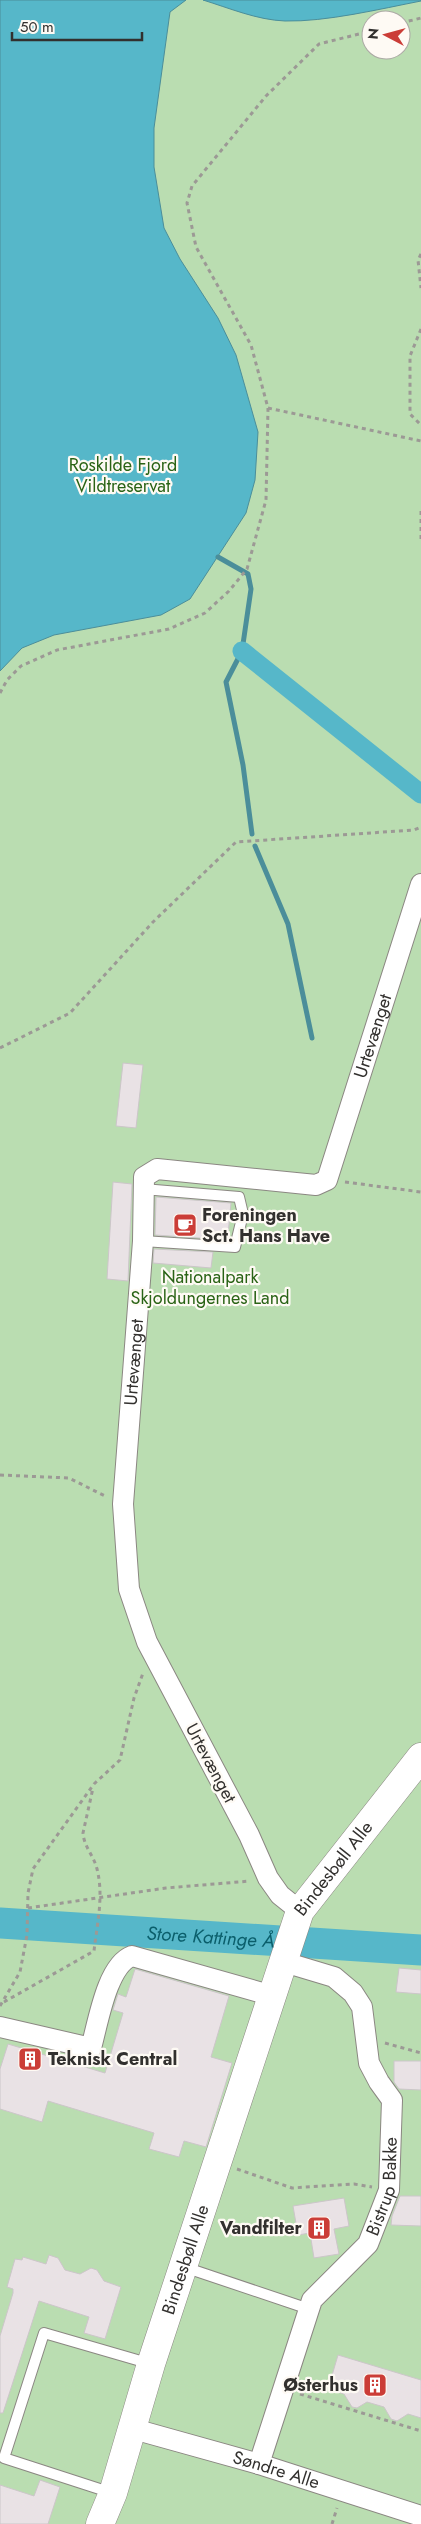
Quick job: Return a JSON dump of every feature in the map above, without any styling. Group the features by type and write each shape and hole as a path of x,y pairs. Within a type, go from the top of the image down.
{"street":[{"name":"Urtevænget","path":"327,1180 421,884"},
{"path":"143,1189 144,1177 157,1169 316,1185 327,1180"},
{"name":"Urtevænget","path":"143,1189 143,1241 123,1504 129,1589 147,1642 249,1835 268,1878 280,1895 300,1911"},
{"name":"Bindesbøll Alle","path":"100,2524 113,2493 130,2428 300,1911 421,1757"},
{"path":"0,2027 91,2048 113,1972 123,1959 132,1956 273,1996"},
{"name":"Bistrup Bakke","path":"260,2464 312,2300 368,2244 389,2190 392,2100 379,2082 370,2063 366,2024 362,2007 353,1993 334,1977 284,1962"},
{"name":"Søndre Alle","path":"130,2428 260,2464 421,2516"}],"lane":[{"path":"143,1189 239,1197 243,1214 235,1247 143,1241"},
{"path":"183,2267 309,2309"},
{"path":"113,2493 4,2458 44,2333 151,2364"}],"path":[{"path":"0,693 7,680 21,666 57,650 169,629 205,613 246,569 266,500 268,408 251,345 196,247 187,203 192,186 266,96 319,44 361,34"},
{"path":"421,254 418,260 421,288"},
{"path":"421,329 410,356 410,414 421,425"},
{"path":"268,408 421,441"},
{"path":"421,511 421,539"},
{"path":"0,1048 70,1013 154,922 236,842 414,830 421,827"},
{"path":"327,1180 421,1192"},
{"path":"0,1475 69,1478 123,1504"},
{"path":"0,2006 20,1972 27,1935 28,1893 33,1869 94,1784 120,1760 134,1698 142,1674 148,1669"},
{"path":"3,2002 94,1951 100,1898 97,1868 84,1840 83,1833 94,1784"},
{"path":"28,1908 166,1888 268,1878"},
{"path":"366,2024 378,2041 421,2053"},
{"path":"218,2163 292,2188 354,2184 389,2190"},
{"path":"296,2392 421,2431"}],"green space":[{"name":"Nationalpark Skjoldungernes Land","path":"0,0 421,0 421,2524 0,2524"}],"water":[{"name":"Roskilde Fjord Vildtreservat","path":"0,0 186,0 170,12 154,128 154,167 164,228 180,259 218,318 236,355 258,432 255,480 246,513 190,599 161,615 54,635 22,648 0,671"},
{"path":"203,0 421,0 376,10 361,10 361,13 301,21 275,20 233,10"}],"building":[{"path":"123,1063 143,1065 136,1128 116,1126"},
{"path":"113,1182 132,1184 128,1281 107,1279"},
{"path":"156,1197 231,1203 228,1235 214,1234 214,1239 155,1235"},
{"path":"154,1249 213,1252 211,1268 153,1263"},
{"path":"399,1968 421,1970 421,1994 396,1992"},
{"name":"Teknisk Central","path":"135,1969 229,1996 211,2057 232,2063 206,2147 184,2141 179,2157 149,2149 154,2133 48,2101 42,2122 0,2109 0,2069 8,2044 105,2073 123,2013 113,2010 118,1994 126,1997"},
{"path":"394,2061 421,2061 421,2090 399,2089 394,2082"},
{"path":"400,2196 421,2196 421,2226 391,2225 392,2216"},
{"name":"Vandfilter","path":"344,2198 349,2226 334,2229 339,2254 314,2258 310,2233 298,2235 293,2206"},
{"path":"49,2255 58,2258 65,2270 80,2274 91,2268 97,2270 104,2281 121,2287 105,2339 84,2333 89,2317 39,2301 3,2413 0,2413 0,2336 13,2293 13,2289 7,2287 15,2259 22,2260 23,2257 46,2264"},
{"name":"Østerhus","path":"338,2355 421,2380 421,2418 408,2414 397,2421 391,2419 384,2407 367,2402 357,2408 352,2407 344,2394 328,2389"},
{"path":"40,2480 60,2487 48,2524 0,2524 0,2485 34,2496"}],"waterway":[{"path":"218,557 248,574 251,589 242,651 226,682 243,765 252,834"},
{"path":"242,651 421,794"},
{"path":"255,846 288,924 312,1038"},
{"name":"Store Kattinge Å","path":"0,1923 421,1950"}],"place":[{"name":"Foreningen Sct. Hans Have","path":"185,1225"},
{"name":"Teknisk Central","path":"30,2059"},
{"name":"Vandfilter","path":"319,2228"},
{"name":"Østerhus","path":"375,2385"}]}
